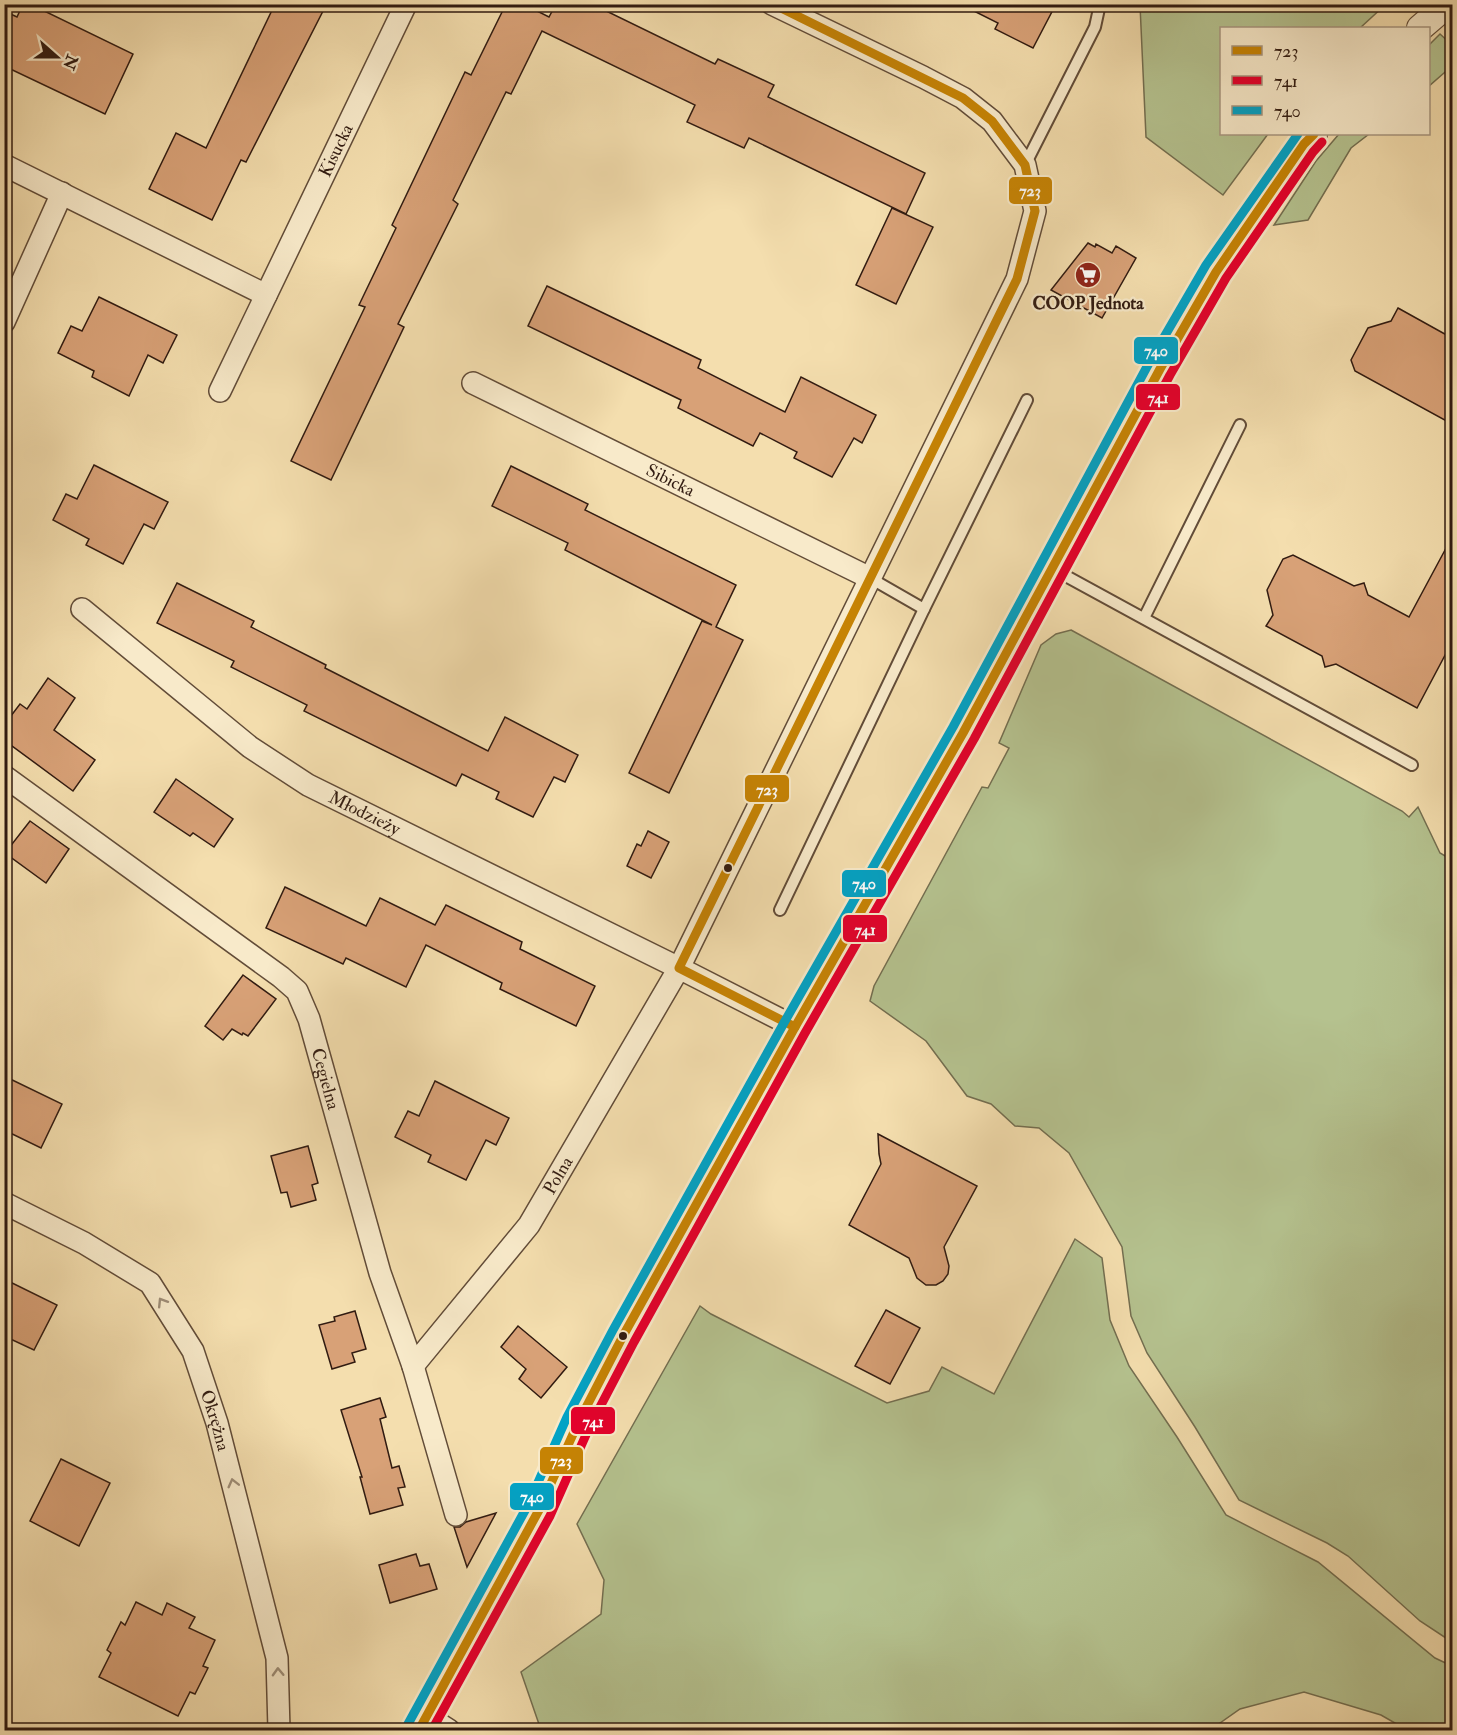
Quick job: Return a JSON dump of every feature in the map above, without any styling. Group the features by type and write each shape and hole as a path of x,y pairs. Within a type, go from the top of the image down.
{"street":[{"name":"Kisucka","path":"220,390 406,4"},
{"path":"772,4 963,98 992,121 1025,165"},
{"path":"1421,27 1448,4"},
{"path":"449,1731 423,1723 538,1510 578,1423 623,1336 963,733 1160,369 1216,272 1304,144 1313,135"},
{"path":"4,165 266,295"},
{"name":"Polna","path":"413,1366 529,1224 679,968 1017,279 1035,212 1025,165"},
{"path":"4,322 62,193"},
{"name":"Sibicka","path":"473,382 870,578"},
{"name":"Młodzieży","path":"82,609 250,747 308,785 679,968 795,1028"},
{"name":"Cegielna","path":"4,776 281,977 297,991 309,1019 380,1273 413,1366 456,1515"},
{"name":"Okrężna","path":"4,1203 84,1243 150,1283 193,1351 217,1423 277,1658 279,1731"}],"lane":[{"path":"1025,165 1095,27 1100,4"},
{"path":"780,910 1027,400"},
{"path":"1144,618 1240,425"},
{"path":"1053,569 1412,765"},
{"path":"870,578 924,609"}],"green space":[{"path":"1140,4 1385,5 1361,27 1220,27 1220,135 1267,135 1223,195 1146,137"},
{"path":"1440,34 1452,45 1452,66 1430,85 1430,44"},
{"path":"1338,135 1368,135 1351,148 1308,220 1274,225 1316,161"},
{"path":"1071,630 1402,811 1409,817 1418,807 1440,853 1452,860 1452,1642 1420,1621 1348,1556 1327,1543 1239,1500 1147,1353 1131,1316 1122,1247 1069,1153 1039,1128 1015,1126 991,1104 967,1096 926,1041 870,1001 874,986 982,787 988,788 1009,748 999,743 1041,645 1056,634"},
{"path":"1075,1239 1102,1258 1110,1320 1129,1366 1226,1515 1318,1562 1435,1658 1452,1666 1452,1730 1407,1730 1381,1715 1304,1692 1240,1709 1210,1730 541,1730 521,1672 601,1614 604,1580 577,1524 700,1306 711,1314 887,1403 929,1391 942,1367 994,1394"}],"building":[{"path":"23,4 30,4 133,54 105,114 4,66 4,11 17,17"},
{"path":"275,4 310,4 323,11 246,162 241,160 212,220 149,189 176,133 206,148"},
{"path":"506,4 523,4 549,17 556,4 592,4 715,64 718,59 774,85 768,97 925,173 906,214 749,138 744,148 687,122 695,105 542,31 511,94 506,92 453,200 458,204 398,324 404,327 331,480 291,461 365,307 359,305 396,228 392,225 465,72 471,75"},
{"path":"960,4 1056,4 1033,48 995,29 998,23"},
{"path":"892,208 933,227 896,304 856,285"},
{"path":"1088,243 1095,247 1096,244 1112,253 1116,246 1136,258 1102,318 1051,290"},
{"path":"547,286 701,360 698,368 785,412 801,377 876,415 862,443 854,438 832,477 794,458 797,452 760,433 753,446 678,408 681,400 528,326"},
{"path":"99,297 177,335 163,363 148,355 129,396 92,377 94,371 58,353 71,326 82,331"},
{"path":"1398,308 1452,338 1452,424 1355,371 1351,360 1368,328 1391,321"},
{"path":"94,465 168,502 154,529 144,524 123,564 86,545 89,539 53,520 66,494 77,499"},
{"path":"511,466 588,504 585,510 736,585 716,627 743,640 669,793 629,773 702,621 712,625 565,550 568,543 492,506"},
{"path":"1452,537 1452,642 1417,708 1336,664 1325,667 1322,656 1266,626 1273,615 1267,590 1283,559 1293,555 1354,586 1364,583 1368,595 1409,617"},
{"path":"177,583 254,621 251,627 326,665 325,668 488,751 505,717 578,755 565,782 554,777 533,817 496,799 499,792 462,774 456,786 304,711 307,705 231,667 234,661 157,623"},
{"path":"48,678 75,698 54,730 95,760 73,791 4,740 4,725 20,704 27,709"},
{"path":"176,779 233,819 214,847 193,833 190,836 154,812"},
{"path":"30,821 69,849 46,883 5,853"},
{"path":"648,831 669,842 651,878 627,866 637,844 641,846"},
{"path":"285,887 366,926 380,898 435,925 446,905 522,942 520,949 595,986 576,1026 500,989 502,983 426,945 406,987 346,958 343,964 266,928"},
{"path":"243,975 276,999 248,1036 232,1029 223,1040 205,1026"},
{"path":"4,1076 62,1104 41,1148 4,1130"},
{"path":"435,1081 509,1118 496,1145 486,1140 466,1180 428,1162 431,1155 395,1137 408,1111 419,1116"},
{"path":"878,1134 977,1186 944,1247 949,1266 948,1274 936,1285 926,1285 917,1278 909,1258 849,1225 881,1164"},
{"path":"308,1146 318,1183 312,1185 316,1200 291,1207 287,1192 281,1193 271,1156"},
{"path":"4,1279 57,1305 34,1350 4,1336"},
{"path":"886,1310 920,1328 890,1384 855,1366"},
{"path":"355,1311 366,1349 352,1353 355,1362 332,1369 319,1325 335,1321 334,1317"},
{"path":"518,1326 567,1367 541,1398 519,1379 526,1369 501,1347"},
{"path":"380,1398 386,1417 380,1419 392,1468 399,1466 405,1487 398,1488 403,1505 370,1514 360,1477 362,1477 341,1410"},
{"path":"61,1459 110,1483 79,1546 30,1521"},
{"path":"496,1513 467,1567 454,1527 460,1527 466,1522"},
{"path":"416,1554 420,1566 429,1564 437,1589 390,1603 379,1565"},
{"path":"136,1602 162,1615 167,1603 195,1617 189,1628 215,1640 203,1666 208,1668 195,1694 190,1692 178,1716 99,1677 111,1653 107,1650 121,1622 125,1625"}],"transit line":[{"name":"723","path":"773,4 963,98 992,121 1025,165 1035,211 1017,279 679,968 795,1027"},
{"name":"740","path":"408,1724 528,1505 567,1417 613,1330 785,1021 953,727 1149,363 1206,265 1297,135"},
{"name":"723","path":"419,1730 539,1510 578,1423 623,1336 795,1027 963,733 1160,369 1216,272 1304,144 1313,135"},
{"name":"741","path":"432,1730 550,1516 589,1428 634,1342 805,1033 974,739 1170,375 1226,278 1322,142"}],"place":[{"name":"COOP Jednota","path":"1088,275"}]}
